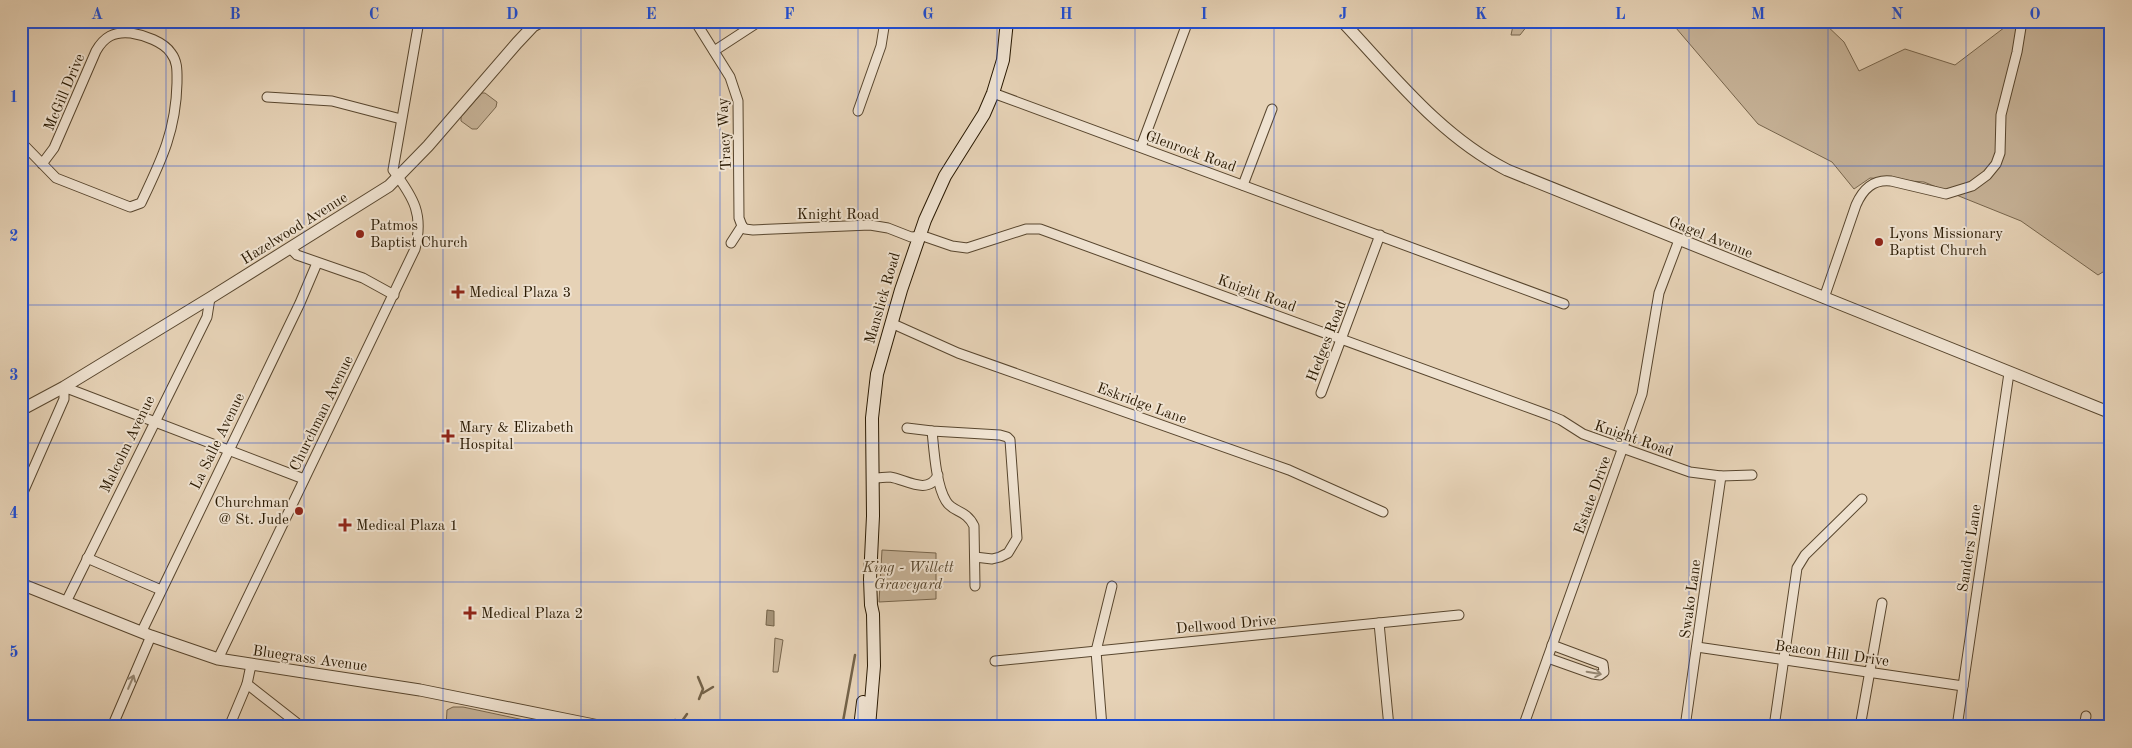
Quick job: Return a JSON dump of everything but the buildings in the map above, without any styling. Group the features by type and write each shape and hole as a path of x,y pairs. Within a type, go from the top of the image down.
{"main road":[{"name":"Manslick Road","path":"869,727 874,666 870,579 873,395 891,323 918,237 945,176 984,114 993,93 1002,60 1007,21"},
{"name":"Manslick Road","path":"860,727 866,664 868,614 871,605"}],"street":[{"path":"399,177 394,170 401,120 420,21"},
{"path":"520,21 538,24"},
{"name":"Tracy Way","path":"696,21 730,76 738,101 739,218 742,226"},
{"path":"714,50 760,21"},
{"path":"858,111 881,46 884,21"},
{"path":"1142,147 1188,21"},
{"name":"Gagel Avenue","path":"1342,21 1447,130 1480,155 1531,181 2111,413"},
{"path":"1824,298 1861,192 1872,183 1883,180 1891,181 1946,194 1972,186 1987,175 1996,164 2000,153 2001,115 2017,52 2022,21"},
{"name":"Hazelwood Avenue","path":"21,410 64,387 389,186 538,24"},
{"name":"McGill Drive","path":"119,33 144,36 166,47 172,54 176,65 176,100 171,132 156,174 141,203 130,207 60,181 42,164 54,148 101,43 109,36 119,33"},
{"name":"Glenrock Road","path":"993,93 1564,304"},
{"path":"267,96 332,101 401,120"},
{"path":"1243,185 1272,109"},
{"path":"21,142 42,164"},
{"name":"Churchman Avenue","path":"218,659 415,249 420,227 418,215 413,200 399,177"},
{"name":"Knight Road","path":"742,226 753,230 870,224 888,228 911,237 926,237 952,246 967,248 1026,229 1040,229 1549,415 1583,434 1623,449 1690,472 1721,476 1752,475"},
{"path":"730,243 742,226"},
{"name":"Hedges Road","path":"1321,393 1380,235"},
{"name":"Estate Drive","path":"1523,727 1646,380 1659,294 1679,240"},
{"path":"290,248 297,255 363,278 394,294"},
{"name":"La Salle Avenue","path":"112,727 161,590 300,303 317,263"},
{"name":"Malcolm Avenue","path":"66,602 207,317 210,298"},
{"name":"Eskridge Lane","path":"891,323 958,353 1289,470 1384,512"},
{"name":"Sanders Lane","path":"1957,727 2009,373"},
{"path":"21,497 64,399 64,387 304,479"},
{"path":"907,428 1000,434 1007,436 1010,440 1017,538 1008,553 1000,557 975,557"},
{"path":"932,431 938,475 946,501 954,508 964,512 971,519 974,526 975,586"},
{"path":"873,478 890,477 915,486 926,485 932,482 938,475"},
{"name":"Swako Lane","path":"1685,727 1721,476"},
{"path":"1774,727 1799,563 1862,499"},
{"path":"87,558 161,590"},
{"name":"Bluegrass Avenue","path":"21,584 218,659 420,690 604,727"},
{"path":"1102,727 1096,650 1112,586"},
{"path":"1860,727 1882,604"},
{"name":"Dellwood Drive","path":"995,661 1458,615"},
{"path":"1379,623 1389,727"},
{"path":"1548,658 1593,674 1600,675 1604,672 1603,664 1552,645"},
{"name":"Beacon Hill Drive","path":"1697,647 1963,686"},
{"path":"229,727 247,684 251,665"},
{"path":"247,684 302,727"},
{"path":"2084,727 2086,716"}],"green space":[{"path":"1514,21 1531,21 1520,35 1511,35"},
{"path":"1670,21 1822,21 1844,42 1859,71 1905,49 1955,65 2013,21 2111,21 2111,267 2098,275 2021,221 1924,182 1870,178 1854,189 1832,162 1758,124"},
{"path":"482,93 485,93 497,102 496,107 477,129 472,129 461,121 461,117"},
{"name":"King - Willett Graveyard","path":"882,550 936,553 936,599 879,602"},
{"path":"775,638 783,640 778,672 773,672"},
{"path":"453,707 463,707 557,727 446,727 447,710"}],"shaded area":[{"path":"767,610 774,611 774,626 766,625"}],"waterway":[{"path":"842,727 855,655"},
{"path":"698,677 703,689 699,699"},
{"path":"703,693 713,687"},
{"path":"682,721 687,714"},
{"path":"675,720 708,727"}],"place":[{"name":"Patmos Baptist Church","path":"360,234"},
{"name":"Lyons Missionary Baptist Church","path":"1879,242"},
{"name":"Medical Plaza 3","path":"458,292"},
{"name":"Mary & Elizabeth Hospital","path":"448,436"},
{"name":"Churchman @ St. Jude","path":"299,511"},
{"name":"Medical Plaza 1","path":"345,525"},
{"name":"Medical Plaza 2","path":"470,613"}]}
